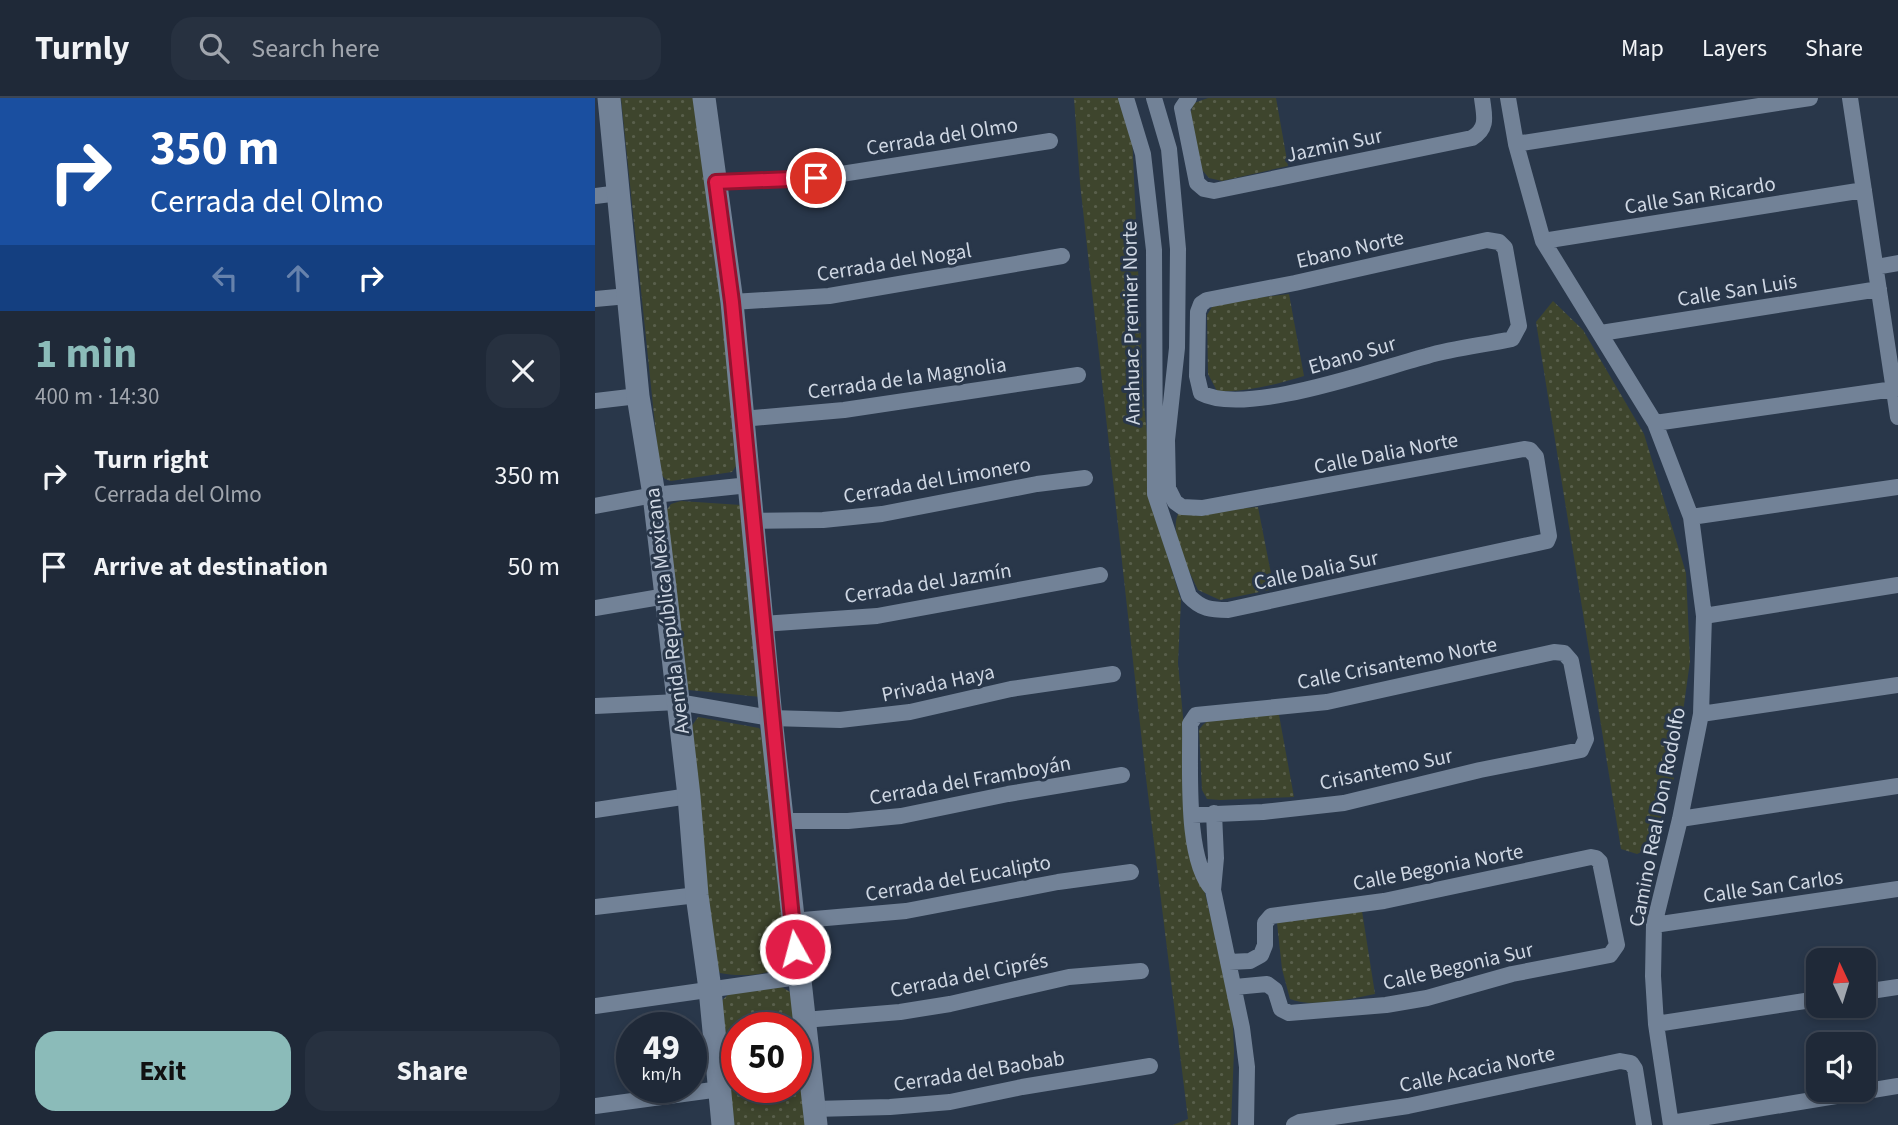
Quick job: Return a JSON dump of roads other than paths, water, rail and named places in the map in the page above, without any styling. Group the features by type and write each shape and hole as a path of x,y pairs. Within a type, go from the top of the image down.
{"main road":[{"name":"Avenida República Mexicana","path":"609,98 638,396 654,495 666,596 723,1125"},
{"path":"704,98 732,302 771,718 803,1012"},
{"path":"812,1091 815,1117"}],"street":[{"name":"Anahuac Premier Norte","path":"1126,98 1143,154 1154,250 1154,351 1160,440 1168,488 1175,502"},
{"name":"Anahuac Premier Norte","path":"1154,98 1169,149 1178,249 1177,348 1154,483 1158,507"},
{"path":"1143,154 1189,147 1182,108 1189,98"},
{"name":"Jazmin Sur","path":"1189,147 1197,183 1214,191 1472,138 1481,133 1486,125 1482,98"},
{"name":"Camino Real Don Rodolfo","path":"1508,98 1516,144 1543,241 1655,423 1691,517 1704,616 1701,714 1681,819 1654,925 1656,1024 1671,1124"},
{"path":"1516,144 1810,98"},
{"path":"1850,98 1898,417"},
{"name":"Cerrada del Olmo","path":"716,182 816,178 1050,141"},
{"name":"Calle San Ricardo","path":"1543,241 1864,190"},
{"path":"595,196 619,193"},
{"name":"Ebano Norte","path":"1197,346 1198,312 1201,304 1207,300 1487,240 1499,242 1505,248 1514,291"},
{"name":"Cerrada del Nogal","path":"732,302 829,296 1062,256"},
{"path":"1876,267 1898,263"},
{"name":"Calle San Luis","path":"1601,334 1879,289"},
{"name":"Ebano Sur","path":"1197,346 1197,384 1201,393 1216,400 1280,396 1430,355 1512,339 1519,326 1514,291"},
{"path":"595,299 628,296"},
{"path":"1154,351 1197,346"},
{"name":"Cerrada de la Magnolia","path":"742,419 845,410 1078,375"},
{"path":"1655,423 1893,389"},
{"path":"595,401 638,396"},
{"name":"Calle Dalia Norte","path":"1158,507 1175,502 1182,507 1202,508 1524,449 1530,450 1536,457 1549,536 1547,541"},
{"name":"Cerrada del Limonero","path":"753,521 842,519 882,514 1005,489 1085,478"},
{"path":"595,506 654,495 750,485"},
{"path":"1691,517 1898,486"},
{"name":"Calle Dalia Sur","path":"1158,507 1189,596 1196,604 1214,610 1228,610 1547,541"},
{"name":"Cerrada del Jazmín","path":"762,624 877,616 1100,575"},
{"path":"1704,616 1898,585"},
{"path":"595,608 666,596"},
{"name":"Calle Crisantemo Norte","path":"1192,815 1190,724 1193,716 1201,713 1327,702 1559,652 1564,653 1571,661 1579,695"},
{"name":"Privada Haya","path":"595,706 678,702 771,718 840,720 911,712 1048,682 1113,674"},
{"path":"1701,714 1898,685"},
{"name":"Crisantemo Sur","path":"1192,815 1263,812 1344,803 1480,770 1577,751 1584,747 1586,739 1579,695"},
{"name":"Cerrada del Framboyán","path":"782,821 848,821 901,816 1008,794 1122,775"},
{"path":"1681,819 1898,786"},
{"path":"595,810 689,796"},
{"path":"1214,813 1216,858 1213,890 1235,988 1247,1067 1246,1125"},
{"path":"1192,815 1199,864 1204,880 1213,890"},
{"name":"Calle Begonia Norte","path":"1229,962 1256,959 1261,955 1265,945 1265,923 1274,915 1384,901 1591,857 1600,862 1610,903"},
{"name":"Cerrada del Eucalipto","path":"792,921 906,911 1058,882 1131,872"},
{"name":"Calle San Carlos","path":"1654,925 1898,889"},
{"path":"595,907 697,895"},
{"name":"Calle Begonia Sur","path":"1235,988 1267,984 1275,990 1281,1009 1289,1013 1386,1006 1427,998 1512,974 1610,955 1616,945 1610,903"},
{"name":"Cerrada del Ciprés","path":"812,1019 901,1012 950,1004 1069,977 1141,971"},
{"path":"595,1006 799,977"},
{"path":"1876,990 1898,987"},
{"path":"1656,1024 1806,1001"},
{"name":"Calle Acacia Norte","path":"1294,1125 1408,1106 1621,1061 1630,1063 1635,1069 1644,1125"},
{"name":"Cerrada del Baobab","path":"815,1117 950,1102 1150,1066"},
{"path":"1671,1124 1898,1086"},
{"path":"595,1105 720,1090"}]}
